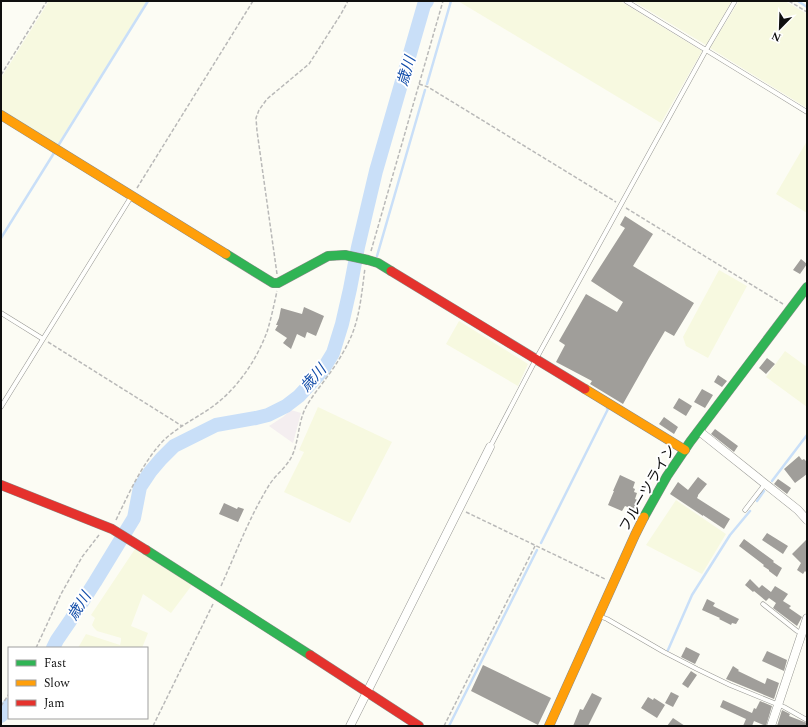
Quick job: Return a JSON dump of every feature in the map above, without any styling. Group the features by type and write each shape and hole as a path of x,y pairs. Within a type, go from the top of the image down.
{"street":[{"path":"1,115 273,283 278,283 328,256 345,254 378,263 685,450"},
{"name":"フルーツライン","path":"549,726 635,535 667,476 807,287"},
{"path":"699,431 798,510 807,520"},
{"path":"350,726 490,447"},
{"path":"1,484 111,529 129,539 419,726"},
{"path":"772,726 807,618"}],"lane":[{"path":"626,1 807,112"},
{"path":"490,447 536,359 706,50 736,1"},
{"path":"1,407 132,196"},
{"path":"1,313 43,339"},
{"path":"745,510 765,484"},
{"path":"763,604 797,631 802,633"},
{"path":"599,616 607,619 664,652 730,685 784,707 807,720"}],"path":[{"path":"1,75 46,1"},
{"path":"132,196 253,1"},
{"path":"36,647 61,594 82,557 111,529 149,460 163,442 182,426 219,402 230,392 248,369 262,344 267,331 278,283 256,118 259,110 267,99 309,64 348,1"},
{"path":"153,726 217,595 253,512 268,486 291,458 295,448 302,416 310,399 340,358 351,339 359,310 366,263 443,1"},
{"path":"789,1 807,12"},
{"path":"418,84 428,87 791,308"},
{"path":"43,339 182,426"},
{"path":"459,509 613,584"},
{"path":"444,726 535,546"},
{"path":"1,706 8,696"}],"shaded area":[{"path":"291,410 301,413 293,443 269,426"}],"green space":[{"path":"49,1 147,1 57,145 1,111 1,78"},
{"path":"458,1 620,1 702,51 661,123"},
{"path":"633,1 732,1 706,45"},
{"path":"739,1 785,1 807,14 807,108 710,48"},
{"path":"807,141 807,213 776,194"},
{"path":"719,270 747,286 708,358 686,346 683,337"},
{"path":"459,321 528,364 518,386 446,344"},
{"path":"785,351 807,367 807,407 766,377"},
{"path":"318,407 392,442 350,523 284,492 304,452 299,450"},
{"path":"676,500 726,534 702,574 646,545"},
{"path":"135,549 192,585 171,613 143,594 131,626 148,633 142,647 79,647 86,634 120,645 121,638 97,631 94,628 92,625 95,618 91,615"}],"building":[{"path":"625,216 653,234 633,266 694,303 674,336 665,331 623,404 590,384 592,381 556,362 565,345 559,341 586,294 617,312 623,302 591,281 625,228 620,225"},
{"path":"801,259 807,264 800,274 793,270"},
{"path":"304,307 324,316 316,336 307,332 305,338 297,334 291,349 283,343 287,338 275,330 278,325 276,325 281,308 302,314"},
{"path":"767,358 775,364 766,374 759,368"},
{"path":"718,375 727,381 722,387 714,382"},
{"path":"702,389 713,395 705,408 694,402"},
{"path":"679,398 692,406 686,416 673,408"},
{"path":"664,417 678,427 674,434 659,424"},
{"path":"715,429 738,446 734,452 711,434"},
{"path":"799,456 802,460 804,459 807,462 807,474 795,483 784,469"},
{"path":"620,475 635,482 633,488 635,489 634,492 637,493 635,499 640,501 635,510 625,506 622,511 608,505"},
{"path":"698,477 707,484 697,498 730,519 724,529 670,494 678,482 688,490"},
{"path":"778,479 791,488 787,494 774,484"},
{"path":"224,503 237,509 238,507 244,509 238,522 219,514"},
{"path":"767,533 788,546 783,554 762,540"},
{"path":"744,539 782,568 777,577 739,546"},
{"path":"807,539 807,573 805,571 803,574 797,570 801,563 792,554"},
{"path":"750,579 759,588 762,585 771,592 775,586 788,594 783,601 791,606 789,608 802,617 797,626 773,608 776,603 769,598 766,601 745,585"},
{"path":"707,599 715,603 713,606 739,619 736,624 732,623 731,625 702,610"},
{"path":"686,647 700,654 695,664 681,657"},
{"path":"767,651 787,660 784,671 762,661"},
{"path":"483,665 551,698 538,725 471,691"},
{"path":"733,666 739,670 738,671 765,684 767,678 779,683 774,699 726,679"},
{"path":"691,671 697,675 688,688 682,684"},
{"path":"671,692 679,696 673,707 665,703"},
{"path":"592,693 602,698 588,726 573,726 580,709 583,710"},
{"path":"648,697 653,700 654,698 665,705 657,718 641,708"},
{"path":"723,700 752,713 760,701 772,706 766,726 754,721 752,726 743,726 746,719 720,707"},
{"path":"782,710 790,714 789,716 807,723 807,726 777,726"},
{"path":"673,718 685,726 667,726"}],"waterway":[{"path":"58,146 148,1"},
{"name":"歳川","path":"54,647 134,518 140,487 161,459 174,446 216,425 268,415 286,406 299,396 322,371 333,353 342,324 376,171 424,5 427,1"},
{"path":"427,84 451,1"},
{"path":"798,1 807,7"},
{"path":"377,256 425,90"},
{"path":"1,238 54,153"},
{"path":"541,543 608,409 607,408"},
{"path":"772,481 807,435"},
{"path":"757,501 764,491"},
{"path":"668,650 692,595 730,535 750,511"},
{"path":"449,726 537,550"},
{"name":"歳川","path":"1,716 8,706"}],"traffic: fast":[{"path":"226,254 273,283 278,283 328,256 345,255 368,260 378,263 391,271"},
{"path":"644,517 667,476 690,442 807,287"},
{"path":"146,550 310,655"}],"traffic: slow":[{"path":"1,115 226,254"},
{"path":"585,389 685,450"},
{"path":"549,726 644,517"}],"traffic: jam":[{"path":"391,271 585,389"},
{"path":"1,485 112,529 146,550"},
{"path":"310,655 419,726"}]}
